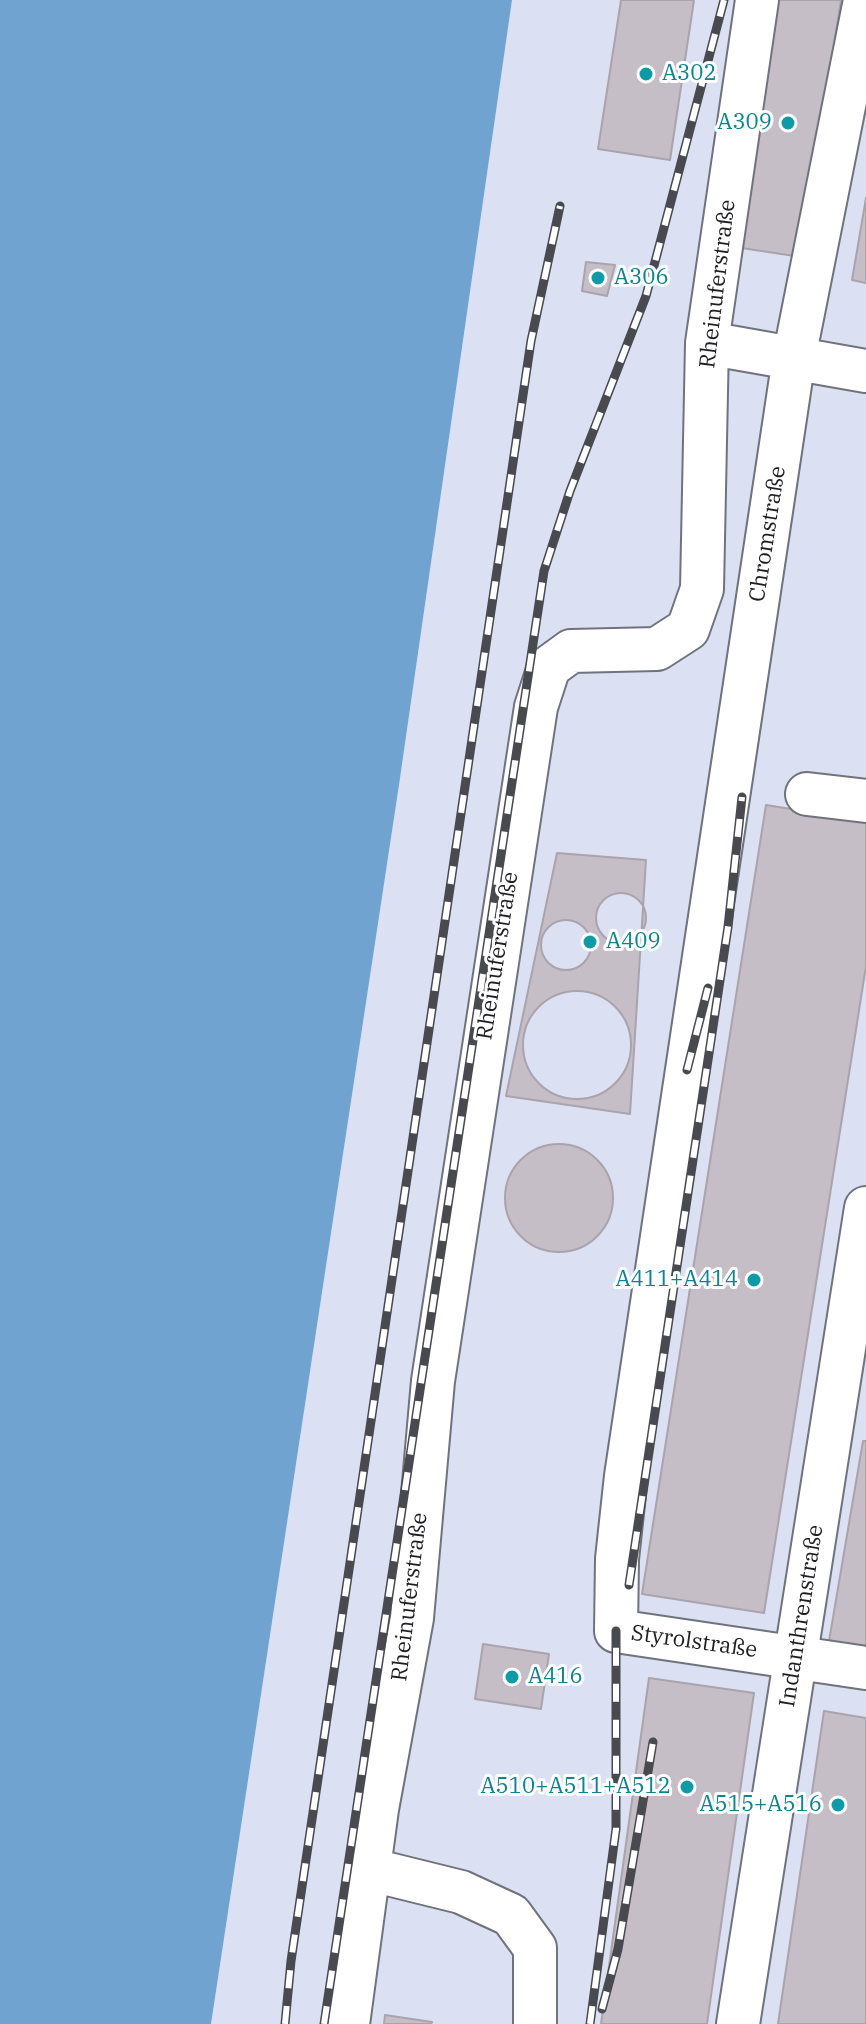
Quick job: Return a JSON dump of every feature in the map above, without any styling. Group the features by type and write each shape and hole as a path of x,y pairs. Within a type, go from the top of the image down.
{"street":[{"name":"Rheinuferstraße","path":"348,2024 372,1870 377,1809 412,1618 433,1381 536,707 549,667 571,651 657,649 688,629 702,589 707,343 757,0"},
{"name":"Chromstraße","path":"616,1631 617,1559 626,1476 794,358 864,15"},
{"path":"707,343 866,371"},
{"path":"807,794 866,801"},
{"name":"Indanthrenstraße","path":"738,2024 796,1657 852,1392 866,1208"},
{"name":"Styrolstraße","path":"616,1631 866,1668"},
{"path":"372,1870 461,1892 511,1915 535,1948 535,2024"}],"shaded area":[{"path":"512,0 866,0 866,2024 211,2024 399,785"}],"water":[{"path":"0,0 512,0 399,785 211,2024 0,2024"}],"building":[{"name":"A302","path":"621,0 694,0 670,160 598,149"},
{"name":"A309","path":"773,0 841,0 801,257 735,247"},
{"path":"866,198 866,283 852,280"},
{"name":"A306","path":"586,262 615,265 607,296 582,291"},
{"name":"A411+A414","path":"766,805 866,821 866,966 764,1613 642,1594"},
{"name":"A409","path":"557,853 646,860 630,1114 506,1096"},
{"path":"611,894 631,894 645,908 645,928 631,942 611,942 597,928 597,908"},
{"path":"556,921 576,921 590,935 590,955 576,969 556,969 542,955 542,935"},
{"path":"577,991 598,995 615,1007 627,1024 631,1045 627,1066 615,1083 598,1095 577,1099 556,1095 539,1083 527,1066 523,1045 527,1024 539,1007 556,995"},
{"path":"559,1144 580,1148 597,1160 609,1177 613,1198 609,1219 597,1236 580,1248 559,1252 538,1248 521,1236 509,1219 505,1198 509,1177 521,1160 538,1148"},
{"path":"863,1441 866,1441 866,1653 828,1647"},
{"name":"A416","path":"483,1644 549,1654 541,1709 475,1699"},
{"name":"A510+A511+A512","path":"649,1678 754,1693 707,2024 601,2024"},
{"name":"A515+A516","path":"824,1711 866,1718 866,2024 778,2024"},
{"path":"385,2015 432,2022 384,2024"}],"railway":[{"path":"324,2024 544,571 570,491 646,296 724,0"},
{"path":"285,2024 291,1961 531,341 560,206"},
{"path":"629,1585 728,927 742,797"},
{"path":"687,1070 708,988"},
{"path":"590,2024 616,1829 616,1631"},
{"path":"602,2009 618,1949 653,1742"}],"place":[{"name":"A302","path":"646,74"},
{"name":"A309","path":"788,123"},
{"name":"A306","path":"598,278"},
{"name":"A409","path":"590,942"},
{"name":"A411+A414","path":"754,1280"},
{"name":"A416","path":"512,1677"},
{"name":"A510+A511+A512","path":"687,1787"},
{"name":"A515+A516","path":"838,1805"}]}
